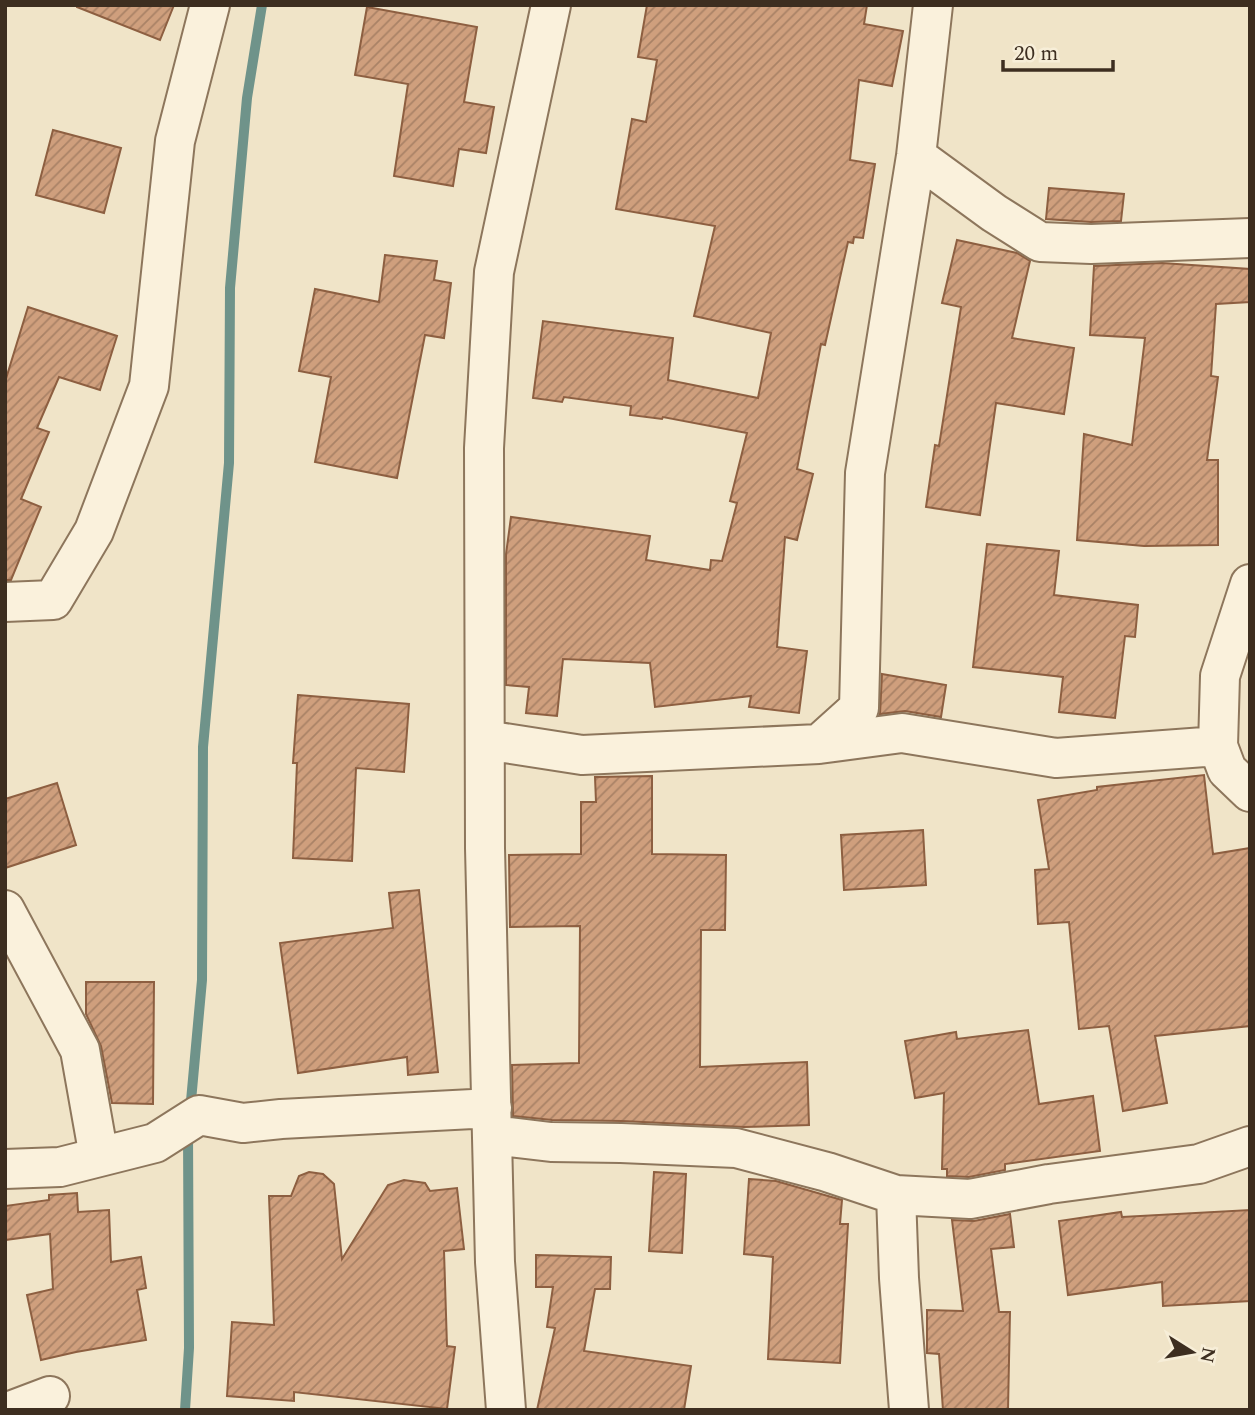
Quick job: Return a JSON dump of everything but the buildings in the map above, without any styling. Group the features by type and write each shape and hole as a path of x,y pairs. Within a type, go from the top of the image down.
{"street":[{"path":"5,602 53,600 94,531 149,386 175,141 210,5"},
{"path":"506,1410 495,1262 485,848 484,448 495,272 551,5"},
{"path":"819,744 859,708 865,473 916,156 933,5"},
{"path":"916,156 993,213 1040,242 1091,244 1250,238"},
{"path":"1250,584 1220,676 1218,746 1227,769 1250,792"},
{"path":"485,740 582,755 819,744 902,733 1056,758 1218,746"},
{"path":"5,909 80,1050 99,1157"},
{"path":"5,1170 60,1167 155,1143 199,1115 243,1123 281,1119 492,1122 551,1142 736,1148 827,1172 896,1195 970,1199 1049,1184 1199,1164 1250,1146"},
{"path":"896,1195 909,1410"},
{"path":"13,1410 50,1396"}],"waterway":[{"path":"190,1112 202,980 203,747 229,463 230,288 247,98 262,5"},
{"path":"185,1410 189,1348 188,1131"}]}
